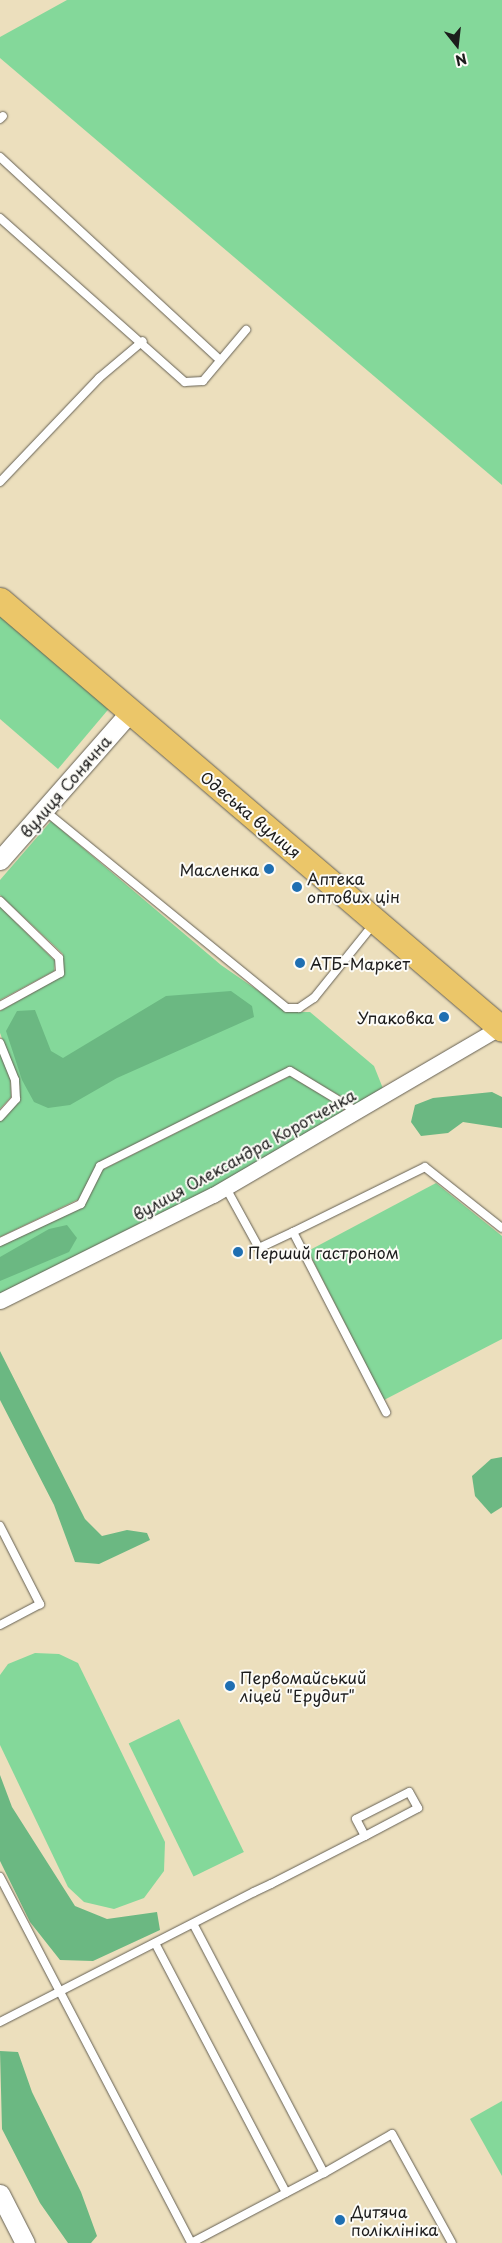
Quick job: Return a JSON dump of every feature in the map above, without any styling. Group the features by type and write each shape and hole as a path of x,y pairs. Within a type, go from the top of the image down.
{"main road":[{"name":"Одеська вулиця","path":"0,600 501,1028"}],"street":[{"name":"вулиця Сонячна","path":"0,860 130,712"},
{"name":"вулиця Олександра Коротченка","path":"0,1301 226,1188 501,1028"},
{"path":"0,2194 25,2243"}],"lane":[{"path":"0,157 220,360"},
{"path":"0,218 142,341 184,382 203,381 246,330"},
{"path":"0,482 99,378 142,341"},
{"path":"44,810 287,1008 299,1008 314,998 376,922"},
{"path":"0,901 59,958 60,965 60,973 0,1006"},
{"path":"0,1043 15,1080 16,1099 0,1117"},
{"path":"0,1242 81,1204 100,1166 290,1071 358,1112"},
{"path":"226,1188 259,1248 424,1167 502,1228"},
{"path":"293,1232 386,1412"},
{"path":"0,1526 40,1604 0,1625"},
{"path":"0,2022 193,1924 364,1836 418,1808 410,1792 356,1819 364,1836"},
{"path":"0,1877 191,2243 324,2173 392,2134 452,2243"},
{"path":"193,1924 324,2173"},
{"path":"155,1943 286,2193"}],"green space":[{"path":"67,0 502,0 502,485 0,58 0,37"},
{"path":"0,610 112,705 58,769 0,719"},
{"path":"51,821 221,965 289,1012 310,1012 374,1066 384,1091 357,1106 291,1067 97,1165 79,1199 0,1237 0,1117 20,1087 0,1033 0,1011 62,976 63,954 0,895 0,880"},
{"path":"0,907 55,961 54,971 0,1000"},
{"path":"231,991 252,1006 254,1017 117,1078 70,1105 48,1108 34,1102 22,1080 6,1031 17,1011 35,1010 51,1051 63,1058 166,996"},
{"path":"0,1051 10,1070 11,1097 0,1109"},
{"path":"290,1076 343,1108 343,1115 222,1185 0,1294 0,1246 82,1207 102,1170"},
{"path":"492,1092 502,1097 502,1128 463,1122 448,1133 421,1136 411,1122 415,1105 433,1098"},
{"path":"436,1183 502,1236 502,1339 384,1400 308,1251"},
{"path":"67,1225 77,1238 69,1252 0,1281 0,1257 49,1229"},
{"path":"0,1351 85,1519 102,1536 127,1530 147,1533 150,1540 99,1564 75,1562 54,1505 0,1400"},
{"path":"502,1457 502,1507 491,1514 475,1496 472,1476 491,1459"},
{"path":"35,1653 59,1654 78,1663 165,1842 164,1871 144,1898 114,1909 84,1902 68,1887 0,1745 0,1675 8,1664"},
{"path":"179,1719 244,1852 194,1877 129,1744"},
{"path":"0,1775 12,1807 75,1906 107,1919 157,1912 160,1930 93,1961 60,1960 30,1922 0,1861"},
{"path":"0,2051 18,2052 32,2092 81,2192 97,2236 91,2243 68,2243 40,2203 2,2129"},
{"path":"502,2101 502,2176 470,2119"}],"place":[{"name":"Масленка","path":"269,869"},
{"name":"Аптека оптових цін","path":"297,887"},
{"name":"АТБ-Маркет","path":"300,963"},
{"name":"Упаковка","path":"444,1017"},
{"name":"Перший гастроном","path":"238,1252"},
{"name":"Первомайський ліцей \"Ерудит\"","path":"230,1686"},
{"name":"Дитяча поліклініка","path":"340,2220"}]}
